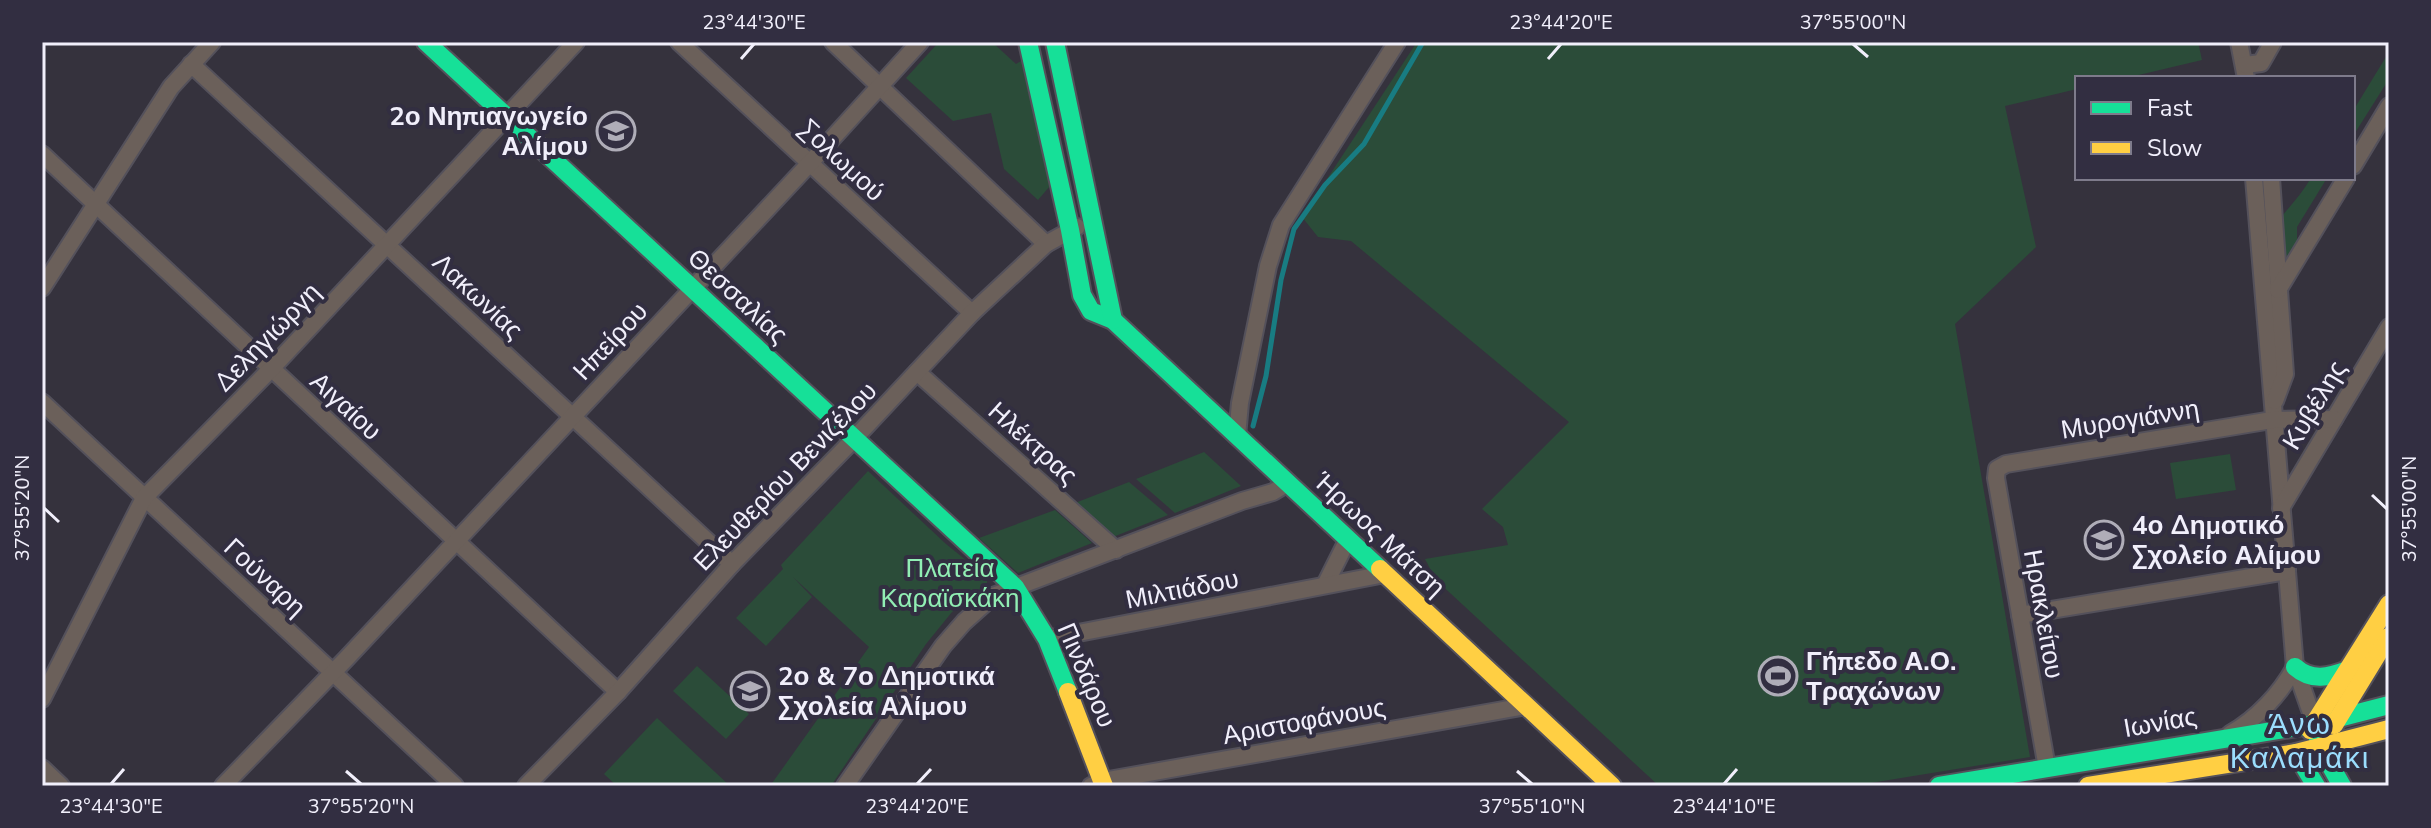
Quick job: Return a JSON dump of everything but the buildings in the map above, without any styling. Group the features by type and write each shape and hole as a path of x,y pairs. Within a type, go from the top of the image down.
{"street":[{"path":"42,288 171,87 212,42"},
{"name":"Θεσσαλίας","path":"426,42 1015,587"},
{"name":"Δεληγιώργη","path":"42,699 144,498 271,369 576,42"},
{"name":"Σολωμού","path":"679,42 972,313"},
{"path":"833,42 1046,244"},
{"name":"Ηπείρου","path":"223,786 456,542 920,42"},
{"name":"Ήρωος Μάτση","path":"1028,42 1082,295 1091,311 1113,320 1612,786"},
{"path":"1055,42 1113,320"},
{"path":"1237,436 1240,403 1265,281 1281,225 1397,42"},
{"path":"2239,42 2254,71 2273,42"},
{"name":"Λακωνίας","path":"191,64 732,564"},
{"path":"2355,163 2389,106"},
{"name":"Αιγαίου","path":"42,154 618,692"},
{"path":"2254,180 2295,667 2320,747 2342,786"},
{"path":"2271,180 2285,374 2272,413"},
{"path":"2263,299 2279,289 2345,180"},
{"name":"Ελευθερίου Βενιζέλου","path":"526,786 618,692 732,564 972,313 1046,244 1093,217"},
{"name":"Κυβέλης","path":"2281,508 2389,327"},
{"name":"Ηλέκτρας","path":"917,372 1116,550"},
{"name":"Γούναρη","path":"42,402 455,786"},
{"name":"Μυρογιάννη","path":"1997,469 2006,464 2272,413 2334,419"},
{"name":"Ηρακλείτου","path":"1997,469 1996,478 2047,768"},
{"path":"845,786 943,646 993,596 1273,492 1288,483"},
{"path":"1325,585 1348,539"},
{"path":"2020,615 2287,571"},
{"name":"Μιλτιάδου","path":"1047,639 1385,574"},
{"name":"Πινδάρου","path":"1015,587 1047,639 1099,784"},
{"path":"2316,786 2296,753 2389,604"},
{"path":"2320,747 2389,636"},
{"path":"2295,667 2301,674 2312,678 2348,670"},
{"path":"2219,738 2233,732 2259,712 2295,667"},
{"path":"2369,668 2374,681 2389,694"},
{"name":"Ιωνίας","path":"1939,786 2315,724 2389,705"},
{"name":"Αριστοφάνους","path":"1099,784 1526,706"},
{"name":"Ιωνίας","path":"2088,786 2296,753 2389,729"},
{"path":"42,768 61,786"}],"green space":[{"path":"939,42 992,42 1016,64 1021,61 1050,186 1038,200 1004,169 991,113 953,121 906,78"},
{"path":"1417,42 2198,42 2202,60 2134,76 2075,76 2075,89 2005,106 2036,247 1955,324 2030,757 1852,786 1659,786 1436,580 1425,559 1508,545 1503,527 1482,509 1569,422 1351,241 1318,237 1302,217"},
{"path":"2389,52 2389,79 2355,133 2355,108"},
{"path":"2262,180 2267,180 2271,230 2310,180 2326,180 2297,227 2297,241 2279,268 2268,278"},
{"path":"1204,452 1241,486 1175,513 1136,479"},
{"path":"2230,454 2236,490 2176,499 2170,463"},
{"name":"Πλατεία Καραϊσκάκη","path":"868,471 982,573 987,587 952,612 926,644 831,786 770,786 869,647 793,577 812,597 766,646 736,618"},
{"path":"1129,482 1168,515 1113,537 1075,503"},
{"path":"1055,510 1092,543 1018,573 979,538"},
{"path":"697,666 749,714 726,739 673,691"},
{"path":"657,718 730,786 617,786 604,774"}],"waterway":[{"path":"1253,426 1266,376 1281,280 1294,229 1325,185 1364,144 1423,42"}],"traffic: fast":[{"path":"426,42 1015,587 1047,639 1068,692"},
{"path":"1028,42 1082,295 1091,311 1113,320 1380,569"},
{"path":"1055,42 1113,320"},
{"path":"2295,667 2314,676 2348,670"},
{"path":"1939,786 2315,724 2389,705"},
{"path":"2317,734 2320,747 2342,786"},
{"path":"2296,753 2316,786"}],"traffic: slow":[{"path":"1380,569 1612,786"},
{"path":"2310,730 2389,604"},
{"path":"2334,725 2388,637"},
{"path":"1068,692 1104,786"},
{"path":"2088,786 2296,753 2389,729"}],"place":[{"name":"2ο Νηπιαγωγείο Αλίμου","path":"616,131"},
{"name":"4ο Δημοτικό Σχολείο Αλίμου","path":"2104,540"},
{"name":"Γήπεδο Α.Ο. Τραχώνων","path":"1778,676"},
{"name":"2ο & 7ο Δημοτικά Σχολεία Αλίμου","path":"750,691"}],"district":[{"name":"Άνω Καλαμάκι","path":"2300,741"}]}
